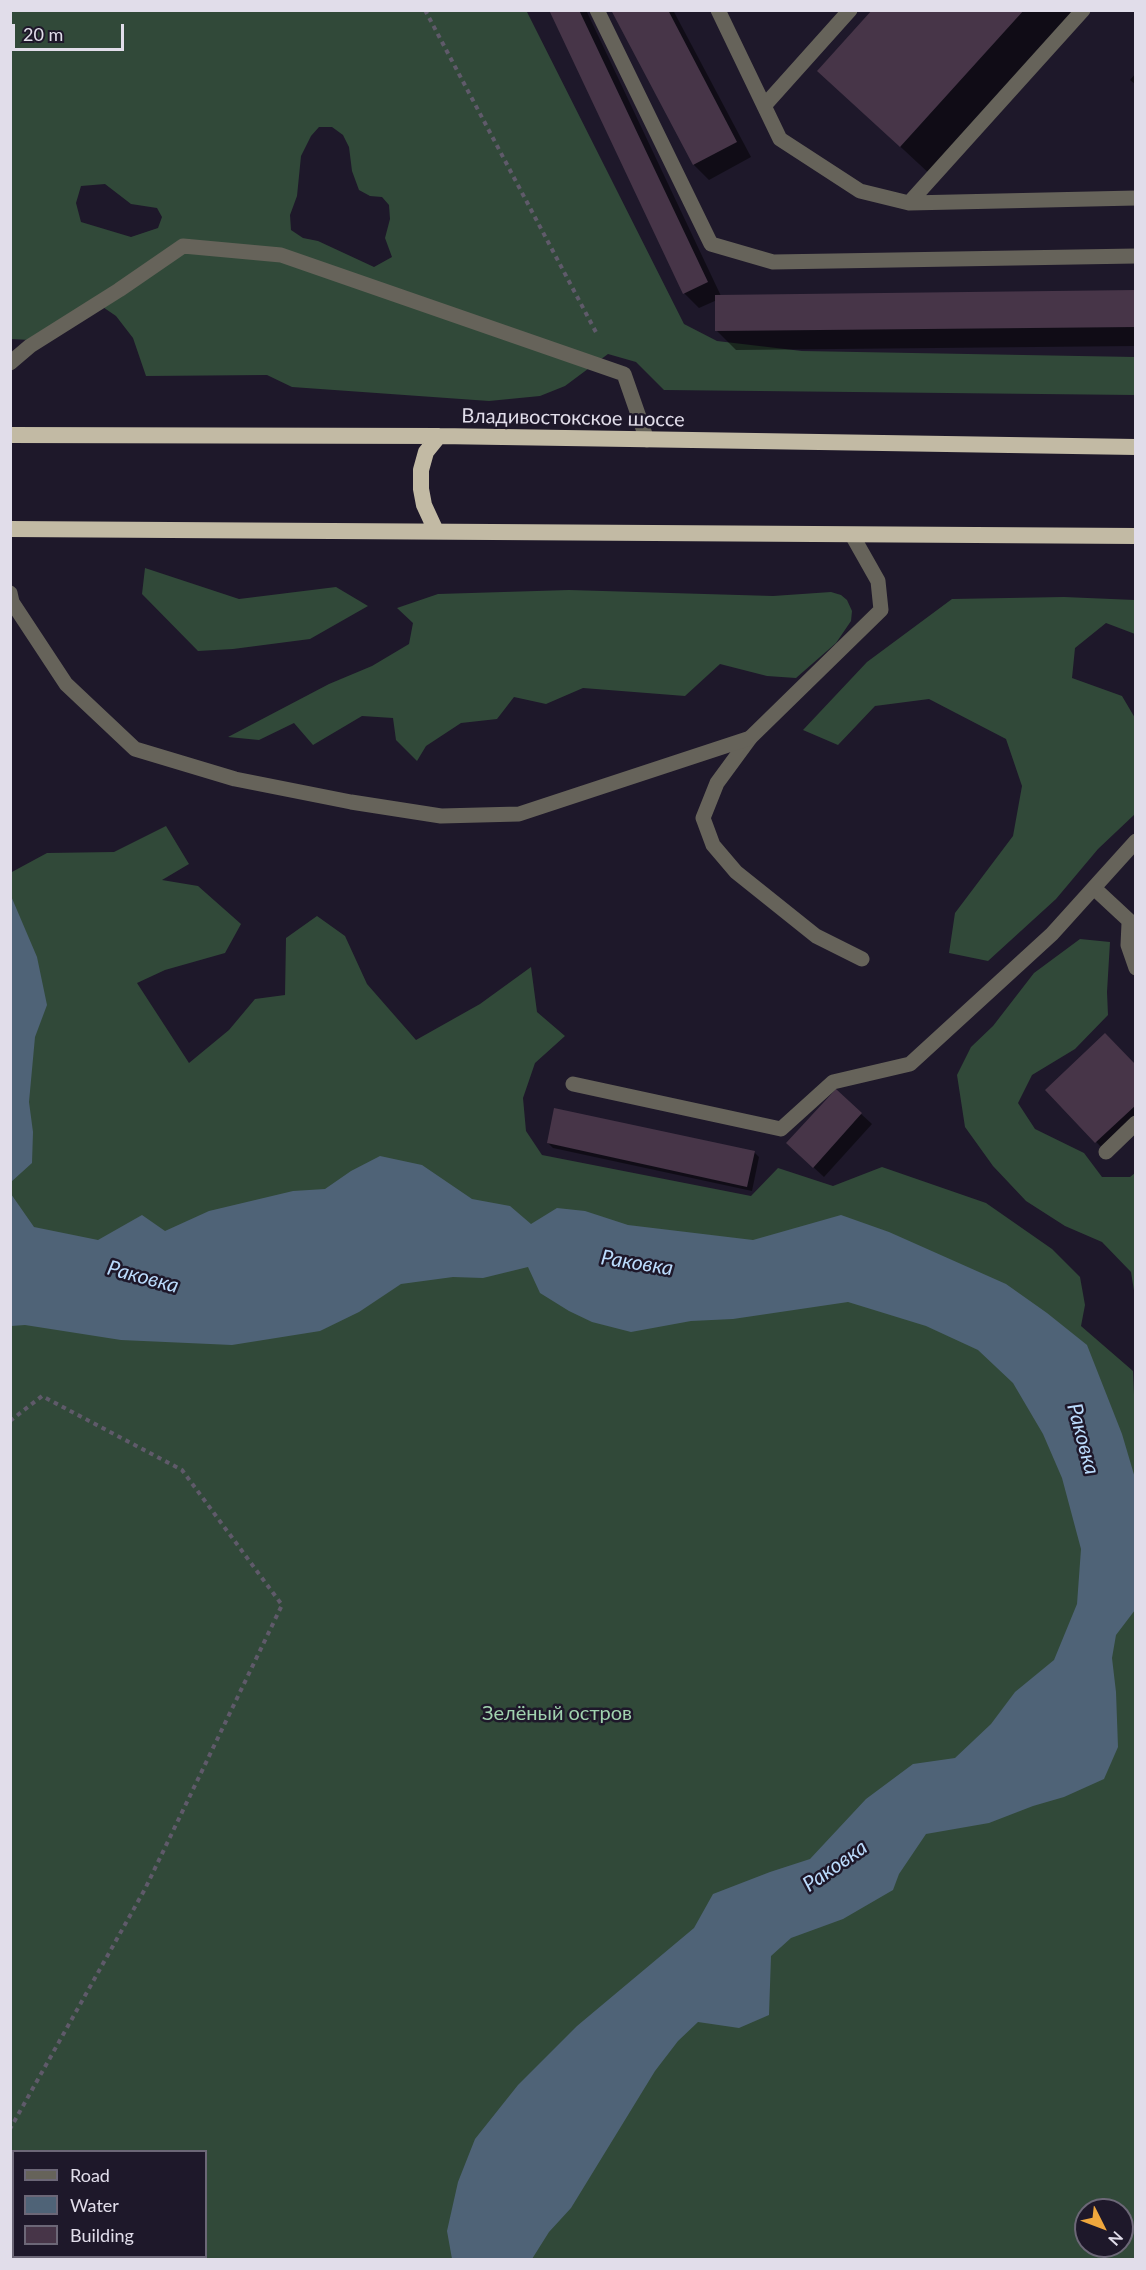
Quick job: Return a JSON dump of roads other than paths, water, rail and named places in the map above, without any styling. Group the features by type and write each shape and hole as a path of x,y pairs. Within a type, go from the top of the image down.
{"highway":[{"name":"Владивостокское шоссе","path":"10,435 439,436 1136,447"},
{"path":"436,531 424,505 421,489 426,452 439,436"},
{"path":"10,529 1136,536"}],"street":[{"path":"597,10 711,244 773,262 1136,256"},
{"path":"718,10 780,139 860,191 909,203 1136,198"},
{"path":"764,106 850,10"},
{"path":"909,203 1083,10"},
{"path":"10,363 30,346 119,290 183,246 281,255 624,374 647,440"},
{"path":"852,536 878,581 881,610 750,738 717,783 703,818 713,845 736,873 816,936 862,959"},
{"path":"10,593 12,602 66,684 135,749 235,779 351,802 441,816 519,814 750,738"},
{"path":"573,1084 781,1129 833,1082 910,1064 1052,934 1136,841"},
{"path":"1094,888 1132,925 1128,945 1136,968"},
{"path":"1106,1152 1136,1123"}],"water":[{"path":"11,896 37,957 47,1005 35,1037 29,1102 33,1132 32,1163 11,1182"},
{"name":"Раковка","path":"380,1156 422,1165 472,1199 510,1206 531,1224 557,1208 585,1211 628,1225 753,1240 841,1215 889,1232 1006,1284 1087,1345 1122,1434 1135,1478 1135,1610 1116,1635 1112,1658 1118,1747 1104,1779 1064,1797 989,1823 926,1834 899,1874 893,1890 843,1919 791,1938 771,1956 769,2015 739,2028 698,2022 678,2041 655,2071 571,2208 549,2232 532,2259 452,2259 447,2231 458,2182 475,2139 518,2085 577,2026 694,1928 713,1894 810,1859 866,1799 913,1764 955,1758 991,1724 1015,1692 1054,1660 1077,1604 1081,1549 1062,1478 1043,1434 1013,1383 978,1350 926,1326 848,1302 733,1319 691,1321 631,1332 592,1322 540,1293 528,1267 483,1278 453,1277 401,1284 359,1312 320,1331 232,1345 121,1340 25,1325 11,1326 11,1194 34,1227 98,1240 142,1215 165,1231 209,1211 293,1191 325,1189 351,1171"}],"park label":[{"name":"Зелёный остров","path":"557,1714"}]}
